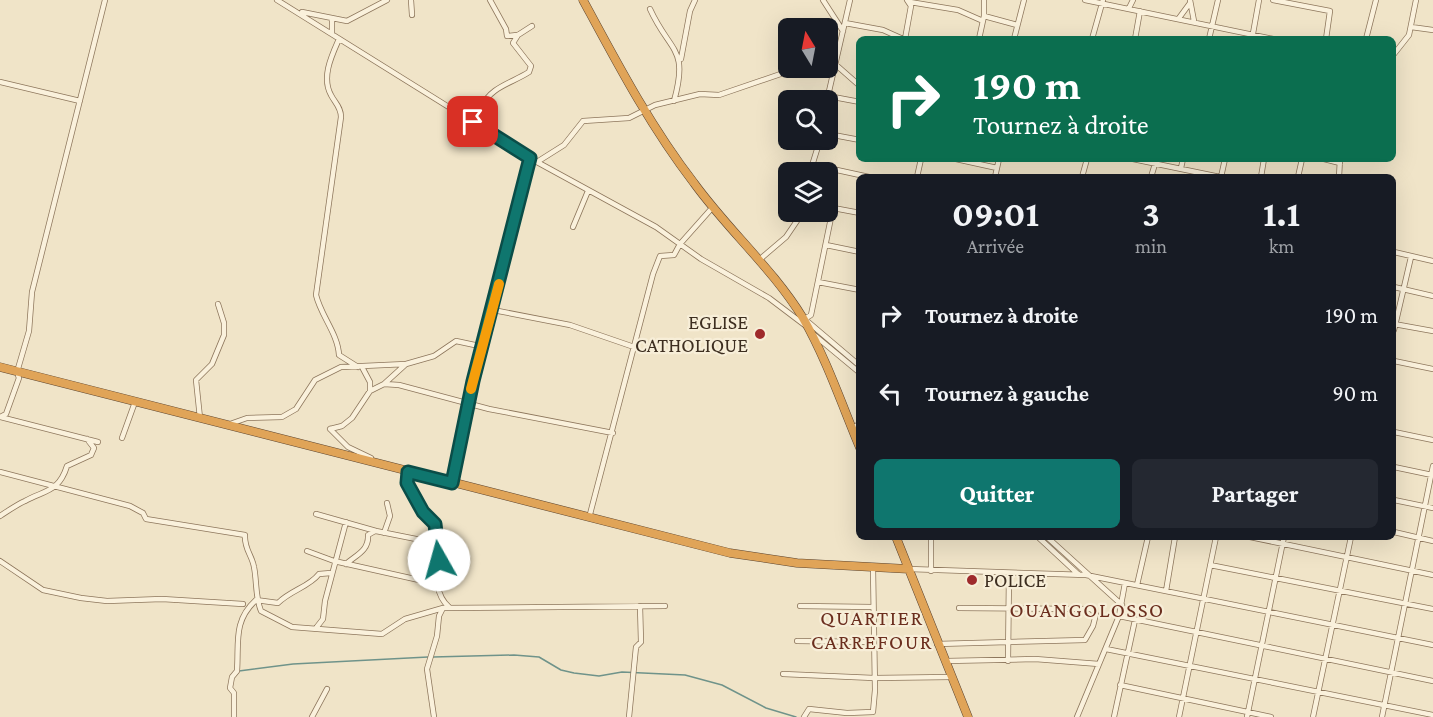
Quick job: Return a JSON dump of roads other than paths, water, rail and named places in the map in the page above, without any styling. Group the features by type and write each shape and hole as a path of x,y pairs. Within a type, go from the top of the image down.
{"highway":[{"path":"583,0 643,110 712,208 759,260 803,320 855,426"},
{"path":"0,367 748,557 909,569"},
{"path":"897,540 968,717"}],"street":[{"path":"0,417 6,414 19,378 17,372 29,331 32,292 105,0"},
{"path":"277,0 530,158 656,227 769,298 856,370"},
{"path":"296,11 347,21 387,0"},
{"path":"490,0 506,28 507,36 518,35"},
{"path":"674,101 690,11 695,0"},
{"path":"823,0 843,31"},
{"path":"838,53 850,0"},
{"path":"904,36 908,0 1017,25"},
{"path":"980,36 984,0"},
{"path":"1015,36 1024,0"},
{"path":"1085,0 1194,21 1250,36"},
{"path":"1129,8 1133,0"},
{"path":"1210,36 1218,0"},
{"path":"1253,36 1259,0"},
{"path":"1273,0 1299,2 1330,11 1326,36"},
{"path":"1367,36 1376,0"},
{"path":"1396,52 1406,42 1416,0"},
{"path":"412,15 414,1"},
{"path":"1093,36 1103,2"},
{"path":"1190,2 1194,21"},
{"path":"1179,18 1190,2"},
{"path":"650,9 681,62"},
{"path":"1135,36 1140,10"},
{"path":"332,18 332,34"},
{"path":"845,23 884,30 897,36"},
{"path":"492,134 482,107 486,98 496,89 529,72 531,66 513,43 518,35 532,26"},
{"path":"1411,27 1433,30"},
{"path":"339,39 327,72 329,92 339,107 341,117 316,295 324,320 338,342 339,355 360,367 370,382 370,390 352,418 337,429 330,429 348,447 375,459 379,464"},
{"path":"838,68 856,83"},
{"path":"537,162 564,145 583,121 615,121 643,110 700,94 719,95 778,75"},
{"path":"0,82 80,101"},
{"path":"838,99 856,102"},
{"path":"838,136 856,139"},
{"path":"452,483 468,404 530,158"},
{"path":"970,162 997,168"},
{"path":"996,174 998,162"},
{"path":"1146,162 1207,174"},
{"path":"1180,168 1182,162"},
{"path":"1152,174 1155,164"},
{"path":"838,170 856,174"},
{"path":"573,227 588,191"},
{"path":"589,518 613,433 644,305 660,256 674,255 680,244 712,208"},
{"path":"838,208 856,212"},
{"path":"759,260 786,237 796,222"},
{"path":"829,222 811,315 803,320 817,328 856,362"},
{"path":"826,245 856,251"},
{"path":"1396,253 1433,261"},
{"path":"1396,317 1411,257"},
{"path":"818,282 856,290"},
{"path":"1396,288 1433,296"},
{"path":"200,418 196,380 212,364 224,333 218,304"},
{"path":"493,310 570,325 634,347"},
{"path":"1396,326 1433,332"},
{"path":"227,425 247,418 282,417 296,409 315,380 341,368 406,364 434,356 456,341 484,347"},
{"path":"1396,361 1433,369"},
{"path":"370,390 384,384 406,364"},
{"path":"384,384 399,385 468,404 613,433"},
{"path":"122,438 135,402"},
{"path":"0,417 98,442"},
{"path":"1396,432 1433,440"},
{"path":"0,516 24,501 57,486 63,479 67,466 91,455 94,448 87,439"},
{"path":"1382,717 1433,466"},
{"path":"1396,467 1432,475"},
{"path":"0,472 130,507 143,513 146,519 245,535 245,548 255,569 256,600 261,611 292,627 382,633 405,619 446,608 665,606"},
{"path":"408,472 407,483 435,527 439,557 437,584 439,596 446,608"},
{"path":"1396,500 1433,508"},
{"path":"384,533 390,516 387,503"},
{"path":"316,514 384,533 426,541"},
{"path":"316,628 323,619 331,573 346,522"},
{"path":"346,564 362,553 368,542 368,536 376,531"},
{"path":"1396,532 1433,541"},
{"path":"931,540 931,570"},
{"path":"1041,540 1078,574"},
{"path":"1050,540 1086,575 1122,605"},
{"path":"1137,585 1147,540"},
{"path":"1166,591 1174,540"},
{"path":"1179,717 1215,540"},
{"path":"1266,540 1433,575"},
{"path":"1248,715 1284,540"},
{"path":"1313,717 1320,693 1351,540"},
{"path":"307,551 334,561 437,584"},
{"path":"0,561 43,590 81,598 107,601 162,599 243,604"},
{"path":"1210,565 1433,609"},
{"path":"804,717 809,709 847,714 873,712 873,568"},
{"path":"909,569 1086,575 1269,610 1433,645"},
{"path":"256,600 278,603 297,589 314,582 319,574 331,573"},
{"path":"1008,661 1009,573"},
{"path":"1077,717 1119,616 1125,583"},
{"path":"233,716 234,693 230,688 232,677 237,671 239,622 245,610 256,600"},
{"path":"629,717 636,647 641,642 640,606"},
{"path":"800,606 872,607"},
{"path":"434,717 427,669 437,636 439,616 446,608"},
{"path":"937,644 1085,640 1093,626 1096,614 1091,609 959,608"},
{"path":"1119,616 1326,657 1433,681"},
{"path":"1114,717 1135,620"},
{"path":"797,641 872,642"},
{"path":"1106,649 1433,715"},
{"path":"945,662 1068,660 1099,664"},
{"path":"783,674 874,678 951,677"},
{"path":"1120,685 1248,715 1271,717"},
{"path":"312,717 327,689"}],"waterway":[{"path":"433,657 514,655 539,657 561,670 599,676 622,672 685,675 722,685 766,708 796,717"},
{"path":"239,671 293,664 428,657"}],"place":[{"name":"EGLISE CATHOLIQUE","path":"760,334"},
{"name":"POLICE","path":"972,580"}],"district":[{"name":"OUANGOLOSSO","path":"1087,610"},
{"name":"QUARTIER CARREFOUR","path":"872,630"}]}
